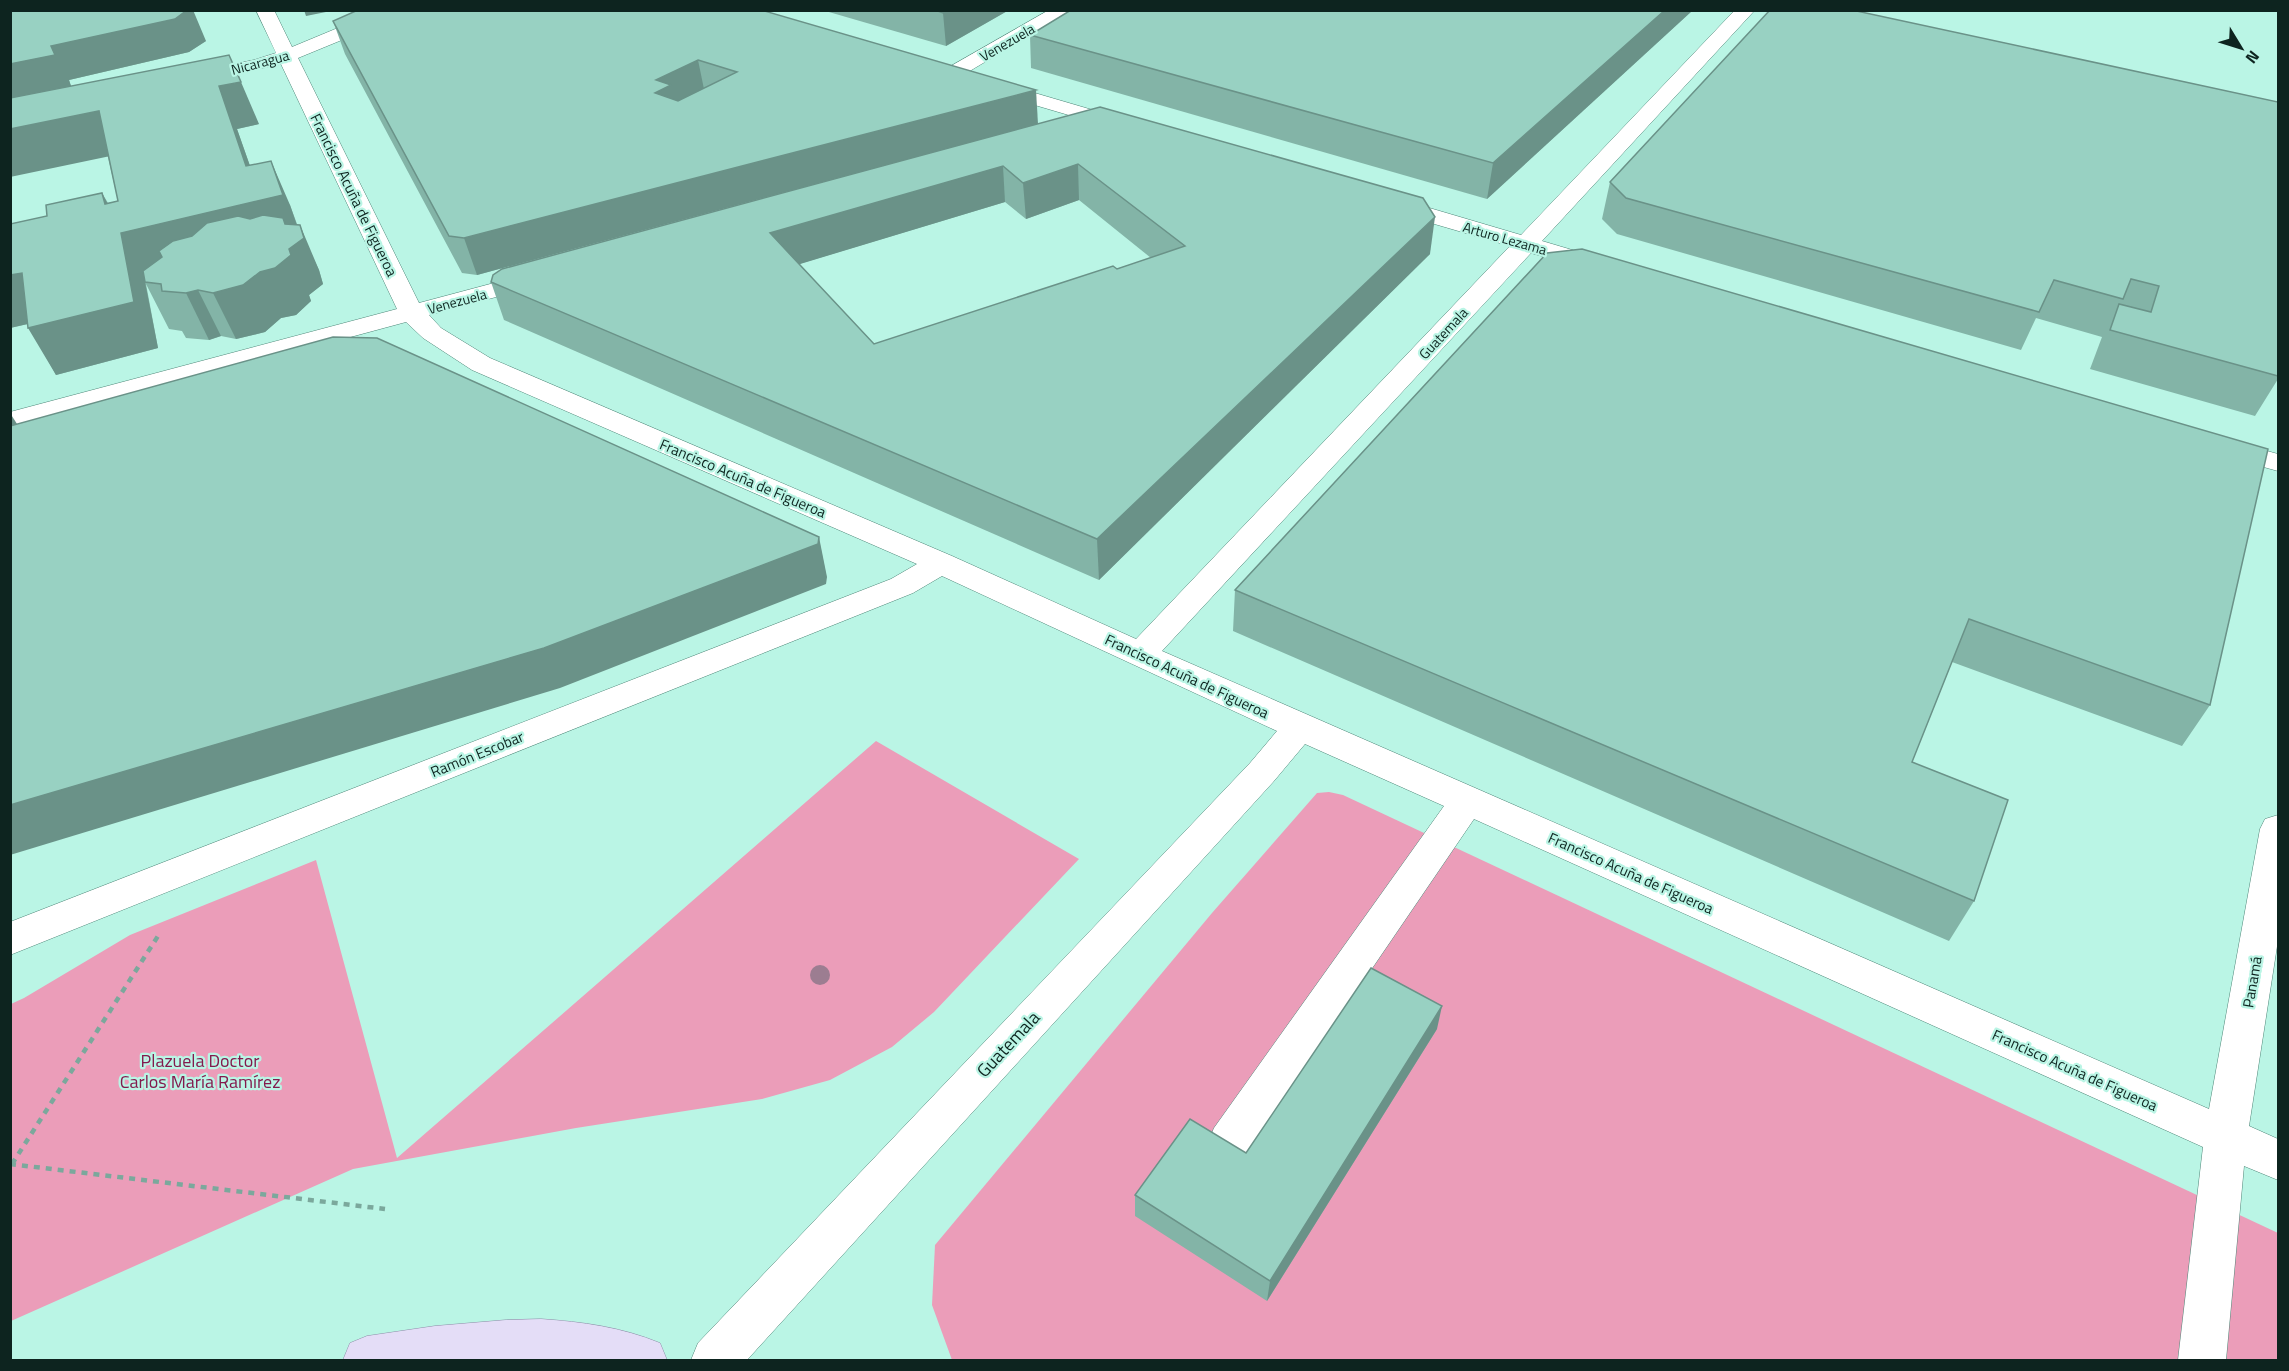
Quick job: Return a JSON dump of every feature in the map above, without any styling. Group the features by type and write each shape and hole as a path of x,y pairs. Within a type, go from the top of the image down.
{"main road":[{"path":"367,1360 449,1347 559,1343 628,1355 643,1360"}],"street":[{"name":"Francisco Acuña de Figueroa","path":"266,10 286,56 412,313 432,333 481,364 941,563 1300,727 2278,1160"},
{"name":"Nicaragua","path":"168,82 286,56 398,10"},
{"name":"Venezuela","path":"951,74 1063,10"},
{"name":"Guatemala","path":"1140,654 1746,10"},
{"path":"928,68 1147,132"},
{"path":"1066,134 1112,122"},
{"name":"Arturo Lezama","path":"1366,196 1618,270"},
{"name":"Venezuela","path":"10,421 561,272"},
{"path":"2199,439 2278,463"},
{"name":"Ramón Escobar","path":"10,939 902,586 941,563"},
{"name":"Guatemala","path":"715,1360 1262,772 1300,727"},
{"path":"1229,1142 1467,801"},
{"name":"Panamá","path":"2202,1360 2226,1136 2278,829"}],"path":[{"path":"160,932 11,1165 385,1209"}],"green space":[{"name":"Plazuela Doctor Carlos María Ramírez","path":"876,741 1079,859 934,1012 892,1047 830,1080 762,1099 576,1128 353,1169 11,1321 11,1004 130,935 316,860 397,1158"},
{"path":"1329,792 1343,795 2278,1233 2278,1360 952,1360 932,1305 935,1245 1212,913 1317,793"}],"building":[{"path":"10,10 187,10 175,19 51,46 55,55 10,64"},
{"path":"358,10 761,10 1036,90 464,238 449,236 333,21","holes":["698,60 737,72 678,101 655,93 671,85 656,80"]},
{"path":"1071,10 1665,10 1493,163 1030,35"},
{"path":"1770,10 1852,10 2278,102 2278,376 2110,330 2119,304 2151,312 2159,286 2131,279 2123,299 2054,280 2039,312 1626,198 1610,182"},
{"path":"229,55 241,82 219,86 246,166 271,161 283,195 121,233 134,302 28,328 22,273 10,275 10,224 47,216 46,205 102,193 105,204 118,201 99,111 10,129 10,98"},
{"path":"1100,107 1423,198 1435,217 1097,539 491,282 493,275 502,269","holes":["1078,164 1185,246 1117,269 1113,266 874,344 770,233 1003,166 1023,183"]},
{"path":"263,215 283,218 285,224 300,225 304,238 289,249 291,255 275,268 260,272 243,285 213,293 198,290 186,293 162,291 161,284 145,282 143,271 162,257 159,251 173,241 192,236 207,223 238,216 250,219"},
{"path":"1582,249 2268,449 2210,705 1969,619 1912,762 2008,800 1974,901 1235,590 1547,253"},
{"path":"333,337 377,338 819,537 818,544 544,648 10,805 10,426"},
{"path":"1371,968 1442,1006 1270,1281 1135,1195 1190,1119 1246,1153"}]}
